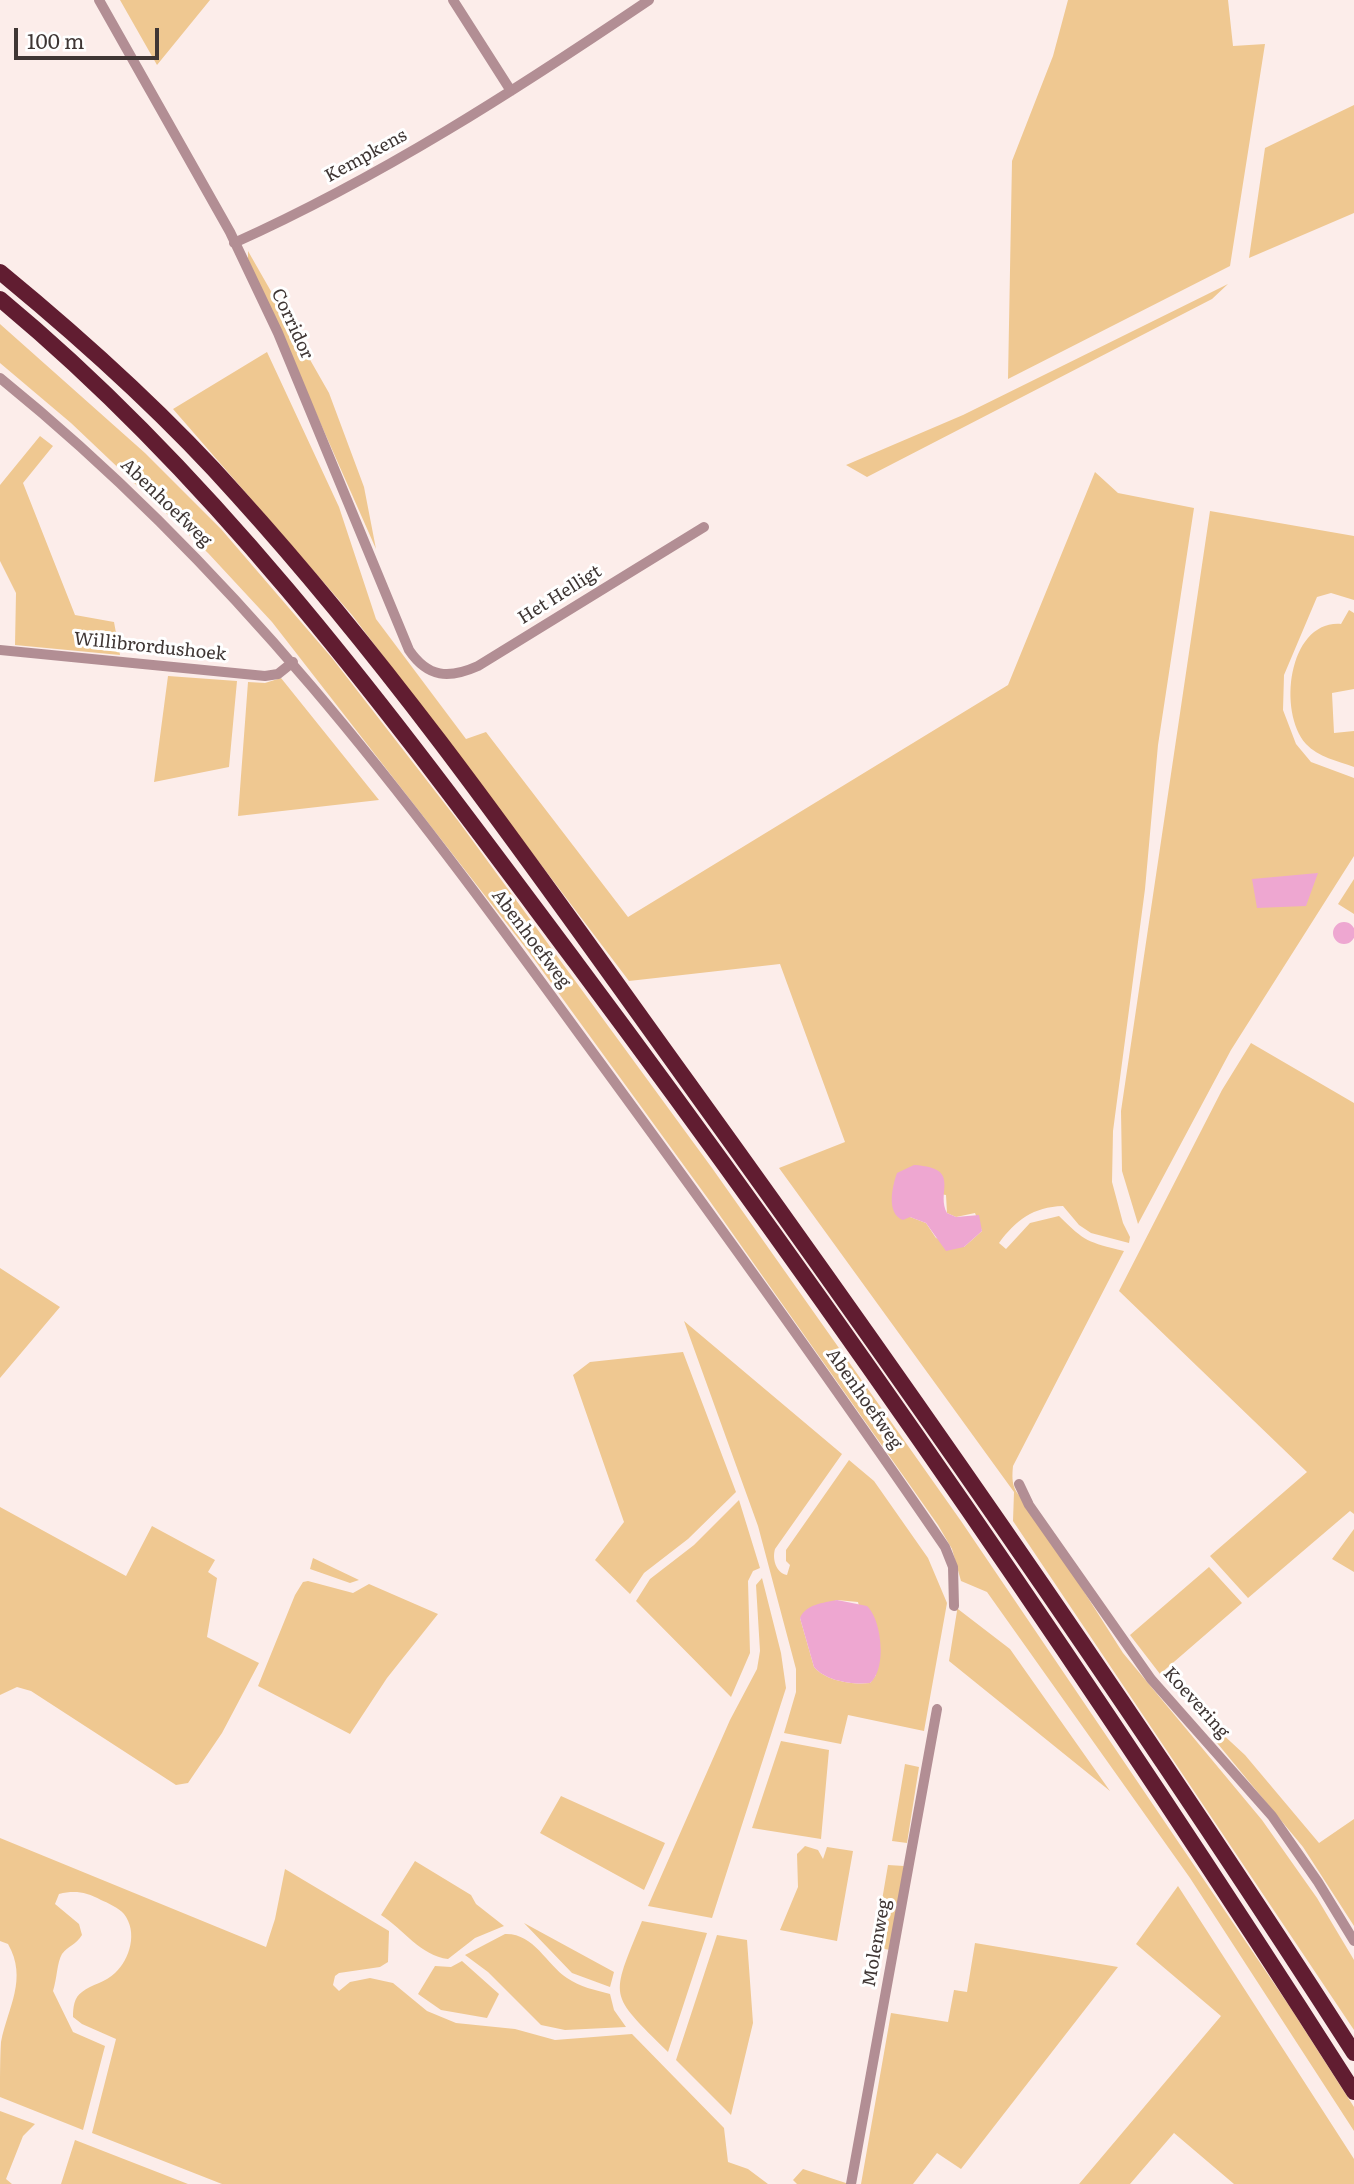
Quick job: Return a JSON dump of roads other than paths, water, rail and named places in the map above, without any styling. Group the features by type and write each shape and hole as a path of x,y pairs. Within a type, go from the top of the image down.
{"highway":[{"path":"0,272 119,376 235,492 331,604 436,738 877,1345 1143,1730 1354,2053"},
{"path":"0,299 155,441 226,516 317,622 439,779 701,1130 960,1500 1192,1843 1354,2092"}],"street":[{"name":"Corridor","path":"99,0 234,243 278,333 409,650 418,663 429,671"},
{"path":"453,0 511,91"},
{"name":"Kempkens","path":"234,243 332,195 511,91 649,0"},
{"name":"Abenhoefweg","path":"0,378 75,442 164,525 293,662 424,825 795,1331 946,1548 955,1584 954,1606"},
{"name":"Het Helligt","path":"429,671 448,676 478,666 704,527"},
{"name":"Willibrordushoek","path":"0,650 265,677 278,674 293,662"},
{"name":"Koevering","path":"1019,1484 1028,1505 1135,1657 1185,1720 1272,1816 1318,1882 1354,1941"},
{"name":"Molenweg","path":"851,2184 937,1709"}]}
